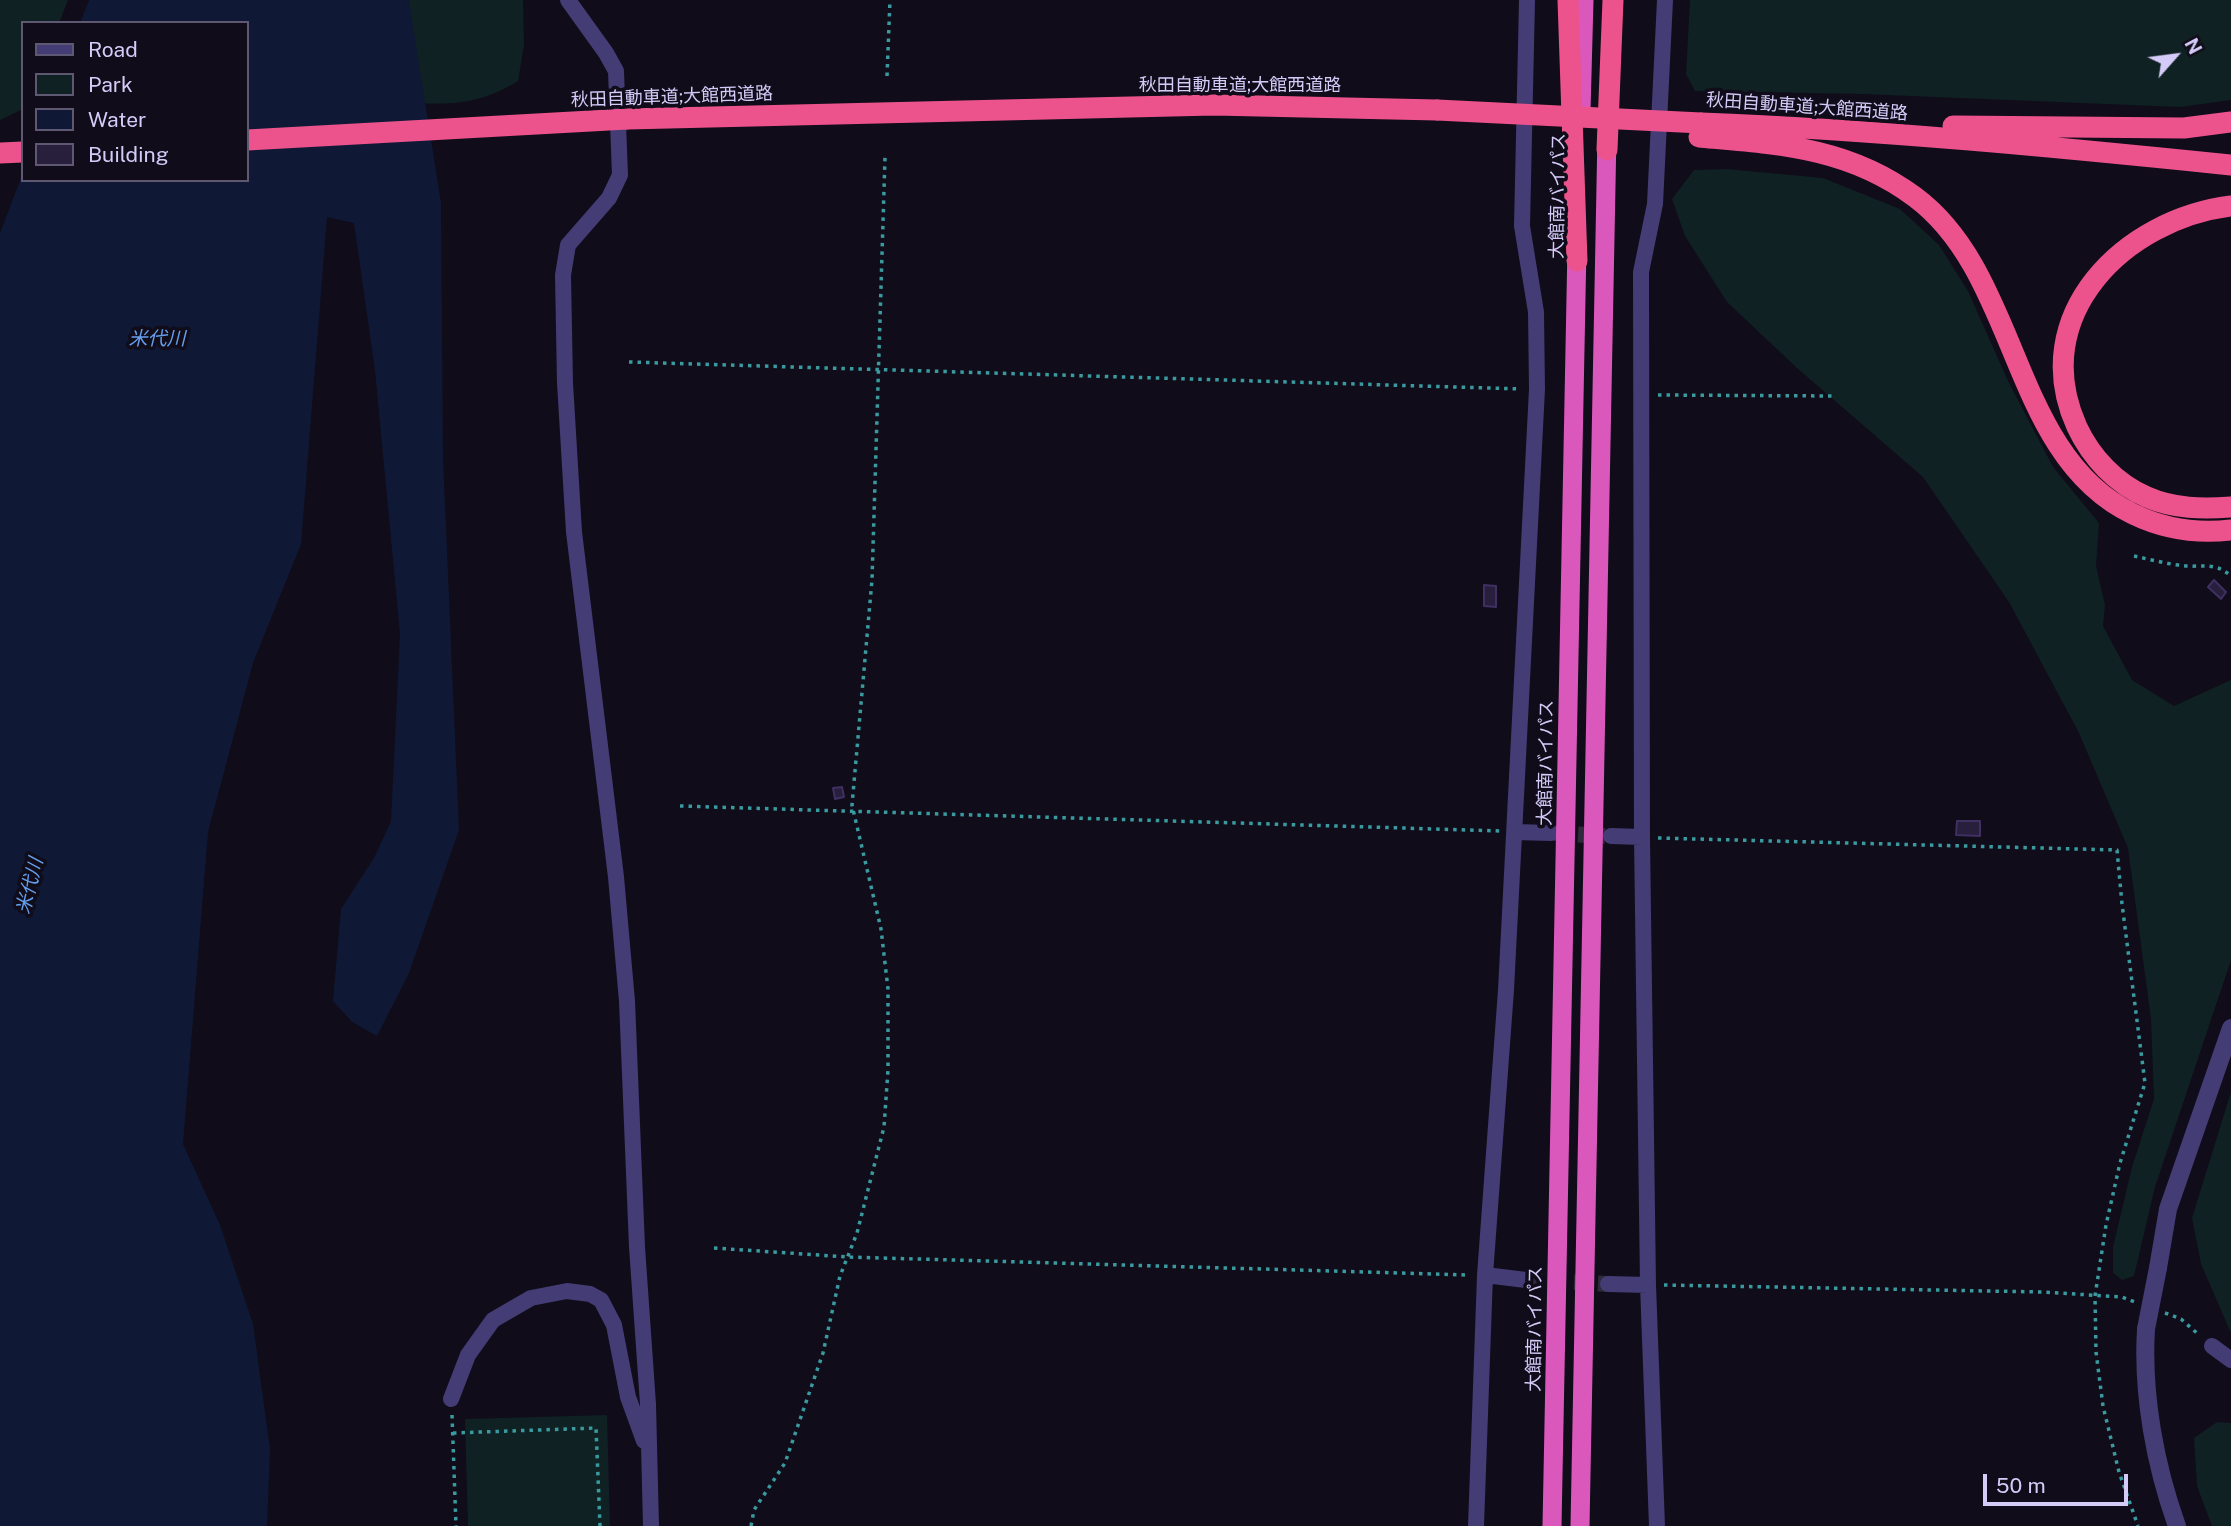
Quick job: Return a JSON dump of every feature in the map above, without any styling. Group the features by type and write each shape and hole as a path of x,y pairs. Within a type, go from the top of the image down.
{"highway":[{"path":"1568,0 1577,261"},
{"name":"大館南バイパス","path":"1552,1526 1584,0"},
{"path":"1580,1526 1610,0"},
{"name":"秋田自動車道;大館西道路","path":"248,140 627,119 1213,105 1437,110 1700,130 1779,126 1980,141 2231,165"},
{"path":"1779,126 2143,129 2184,128 2231,122"},
{"path":"1700,130 1836,155 1866,167 1917,198 1959,243 1976,270 2047,424 2064,454 2081,475 2101,495 2142,519 2189,531 2231,530"},
{"path":"0,153 21,152"},
{"path":"2231,206 2190,214 2166,223 2121,251 2087,290 2074,315 2066,339 2064,365 2066,391 2073,418 2085,443 2102,465 2122,482 2147,497 2172,505 2202,509 2231,507"},
{"path":"1543,1526 1555,1338"},
{"path":"1583,1338 1590,1526"}],"street":[{"path":"568,0 616,71 620,175 609,198 568,245 562,275 564,370 574,533 616,877 627,1001 637,1247 648,1404 651,1526"},
{"path":"1476,1526 1485,1276 1516,832 1537,389 1536,312 1522,226 1527,0"},
{"path":"1657,1526 1648,1285 1642,837 1641,272 1655,204 1665,0"},
{"path":"1516,832 1551,833"},
{"path":"1611,836 1642,837"},
{"path":"2177,1526 2168,1501 2155,1442 2144,1366 2146,1329 2168,1209 2231,1028"},
{"path":"1485,1276 1525,1280"},
{"path":"1608,1284 1648,1285"},
{"path":"451,1399 468,1355 493,1320 531,1298 567,1291 590,1294 601,1300 614,1325 628,1396 649,1457"},
{"path":"2212,1346 2231,1360"}],"path":[{"path":"887,76 890,0"},
{"path":"751,1526 754,1510 785,1464 823,1353 840,1276 858,1233 884,1126 888,1070 888,989 881,929 854,811 853,794 872,580 885,157"},
{"path":"629,362 1537,389"},
{"path":"1642,395 1833,396"},
{"path":"2134,556 2182,566 2222,568 2231,576"},
{"path":"680,806 1516,832"},
{"path":"1642,837 2117,850 2145,1083 2120,1163 2095,1296 2096,1352 2103,1406 2119,1472 2138,1526"},
{"path":"714,1248 848,1257 1485,1276"},
{"path":"1648,1285 2042,1292 2122,1297"},
{"path":"456,1526 453,1433 596,1428 600,1526"}],"green space":[{"path":"0,0 68,0 60,21 21,21 21,110 0,120"},
{"path":"405,0 523,0 524,45 518,81 494,94 470,101 418,103"},
{"path":"1690,0 2231,0 2231,100 2180,107 1862,94 1695,91 1686,74"},
{"path":"1726,169 1823,178 1900,209 1939,245 1968,291 2008,381 2053,467 2099,523 2096,566 2105,605 2103,626 2132,680 2174,706 2231,680 2231,960 2155,1187 2134,1276 2122,1280 2113,1273 2113,1247 2132,1167 2154,1099 2151,1019 2128,848 2079,733 2009,602 1923,477 1797,368 1727,302 1685,236 1672,199 1694,170"},
{"path":"2231,1092 2231,1333 2201,1264 2192,1218"},
{"path":"607,1415 610,1526 468,1526 465,1419"},
{"path":"2217,1422 2231,1423 2231,1526 2212,1526 2197,1486 2194,1438"}],"water":[{"name":"米代川","path":"89,0 409,0 441,203 443,459 459,830 409,973 377,1036 352,1022 333,1001 341,909 374,858 391,821 400,634 375,370 354,223 327,217 301,544 253,663 208,832 183,1144 220,1225 253,1324 270,1449 267,1526 0,1526 0,233 21,178 21,182 248,182 248,21 81,21"}],"building":[{"path":"2214,580 2226,592 2221,599 2208,587"},
{"path":"1484,585 1496,586 1496,607 1484,606"},
{"path":"842,787 844,797 835,799 833,788"},
{"path":"1957,821 1980,821 1980,836 1956,835"}],"tunnel":[{"path":"1554,833 1605,836"},
{"path":"1526,1280 1608,1284"}]}
